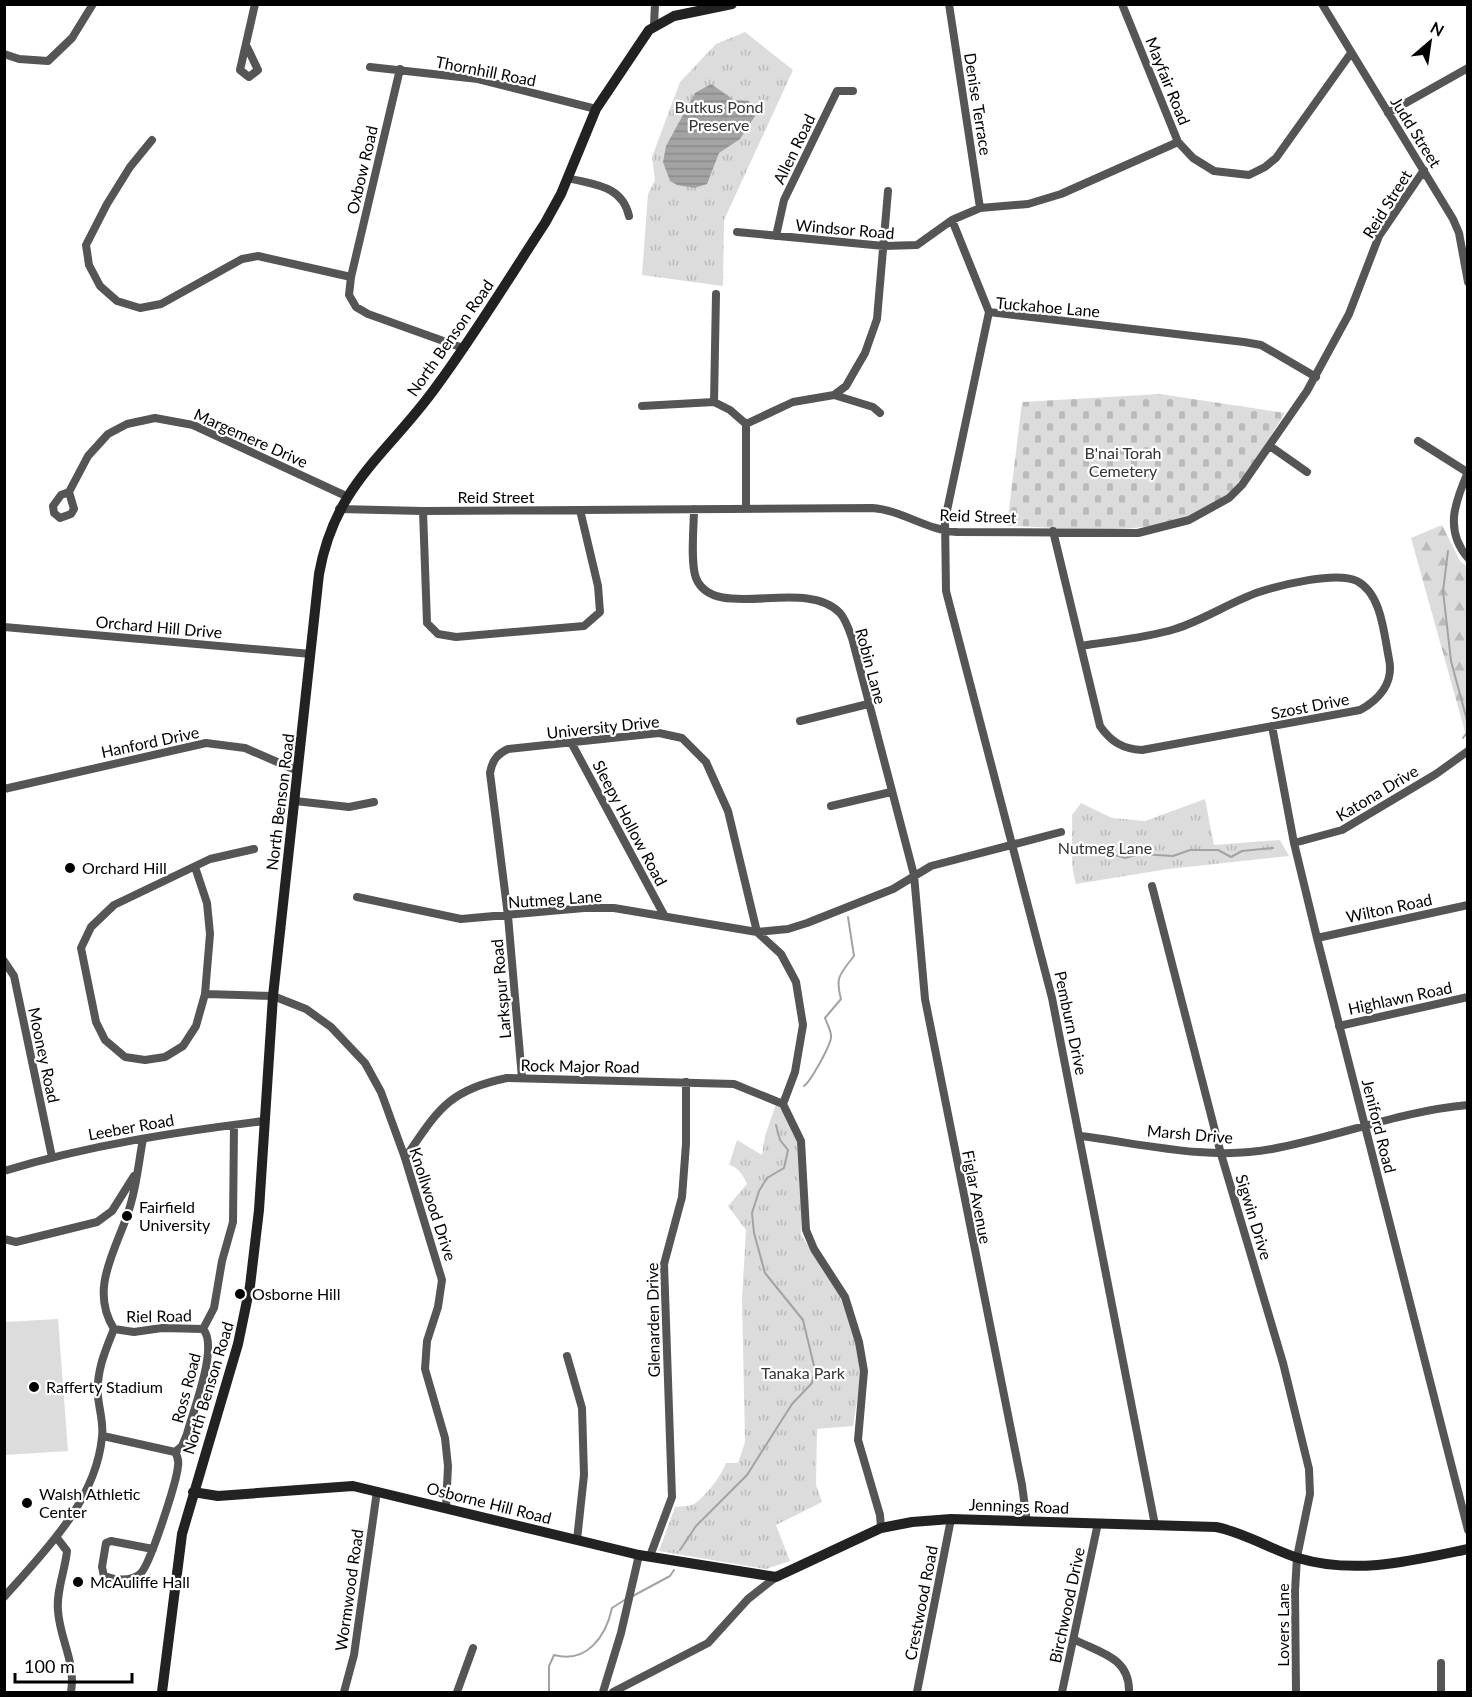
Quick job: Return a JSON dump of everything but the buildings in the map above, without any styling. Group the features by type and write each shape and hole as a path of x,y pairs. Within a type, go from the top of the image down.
{"main road":[{"path":"654,25 688,12 732,4"},
{"name":"North Benson Road","path":"162,1692 179,1551 193,1492 246,1310 259,1210 273,996 323,552 346,496 380,452 435,389 545,223 568,178 596,109 639,41 654,25"},
{"name":"Osborne Hill Road","path":"193,1492 226,1495 344,1486 377,1491 645,1555 776,1577"},
{"name":"Jennings Road","path":"776,1577 881,1528 912,1522 951,1519 1155,1525 1229,1530 1297,1557 1345,1566 1380,1566 1467,1549"}],"street":[{"path":"4,54 19,59 48,61 72,38 93,4"},
{"path":"247,47 255,4"},
{"path":"654,25 655,4"},
{"name":"Denise Terrace","path":"949,4 980,208"},
{"name":"Mayfair Road","path":"1122,4 1178,142 1193,158 1214,171 1249,175 1276,158 1352,53"},
{"name":"Judd Street","path":"1322,4 1456,225 1467,282"},
{"name":"Thornhill Road","path":"370,67 478,79 596,109"},
{"path":"1388,113 1467,68"},
{"name":"Oxbow Road","path":"351,276 399,69"},
{"name":"Allen Road","path":"776,236 784,200 837,92 853,92"},
{"path":"152,140 118,185 86,245 89,265 100,286 117,301 140,308 161,304 242,259 258,256 351,276 349,296 361,311 464,348"},
{"name":"Windsor Road","path":"737,232 884,246 917,245 952,220 980,208 1028,204 1061,194 1178,142"},
{"name":"Reid Street","path":"339,509 423,511 746,507 880,508 946,531 1138,533 1189,520 1229,498 1270,446 1316,377 1349,314 1379,236 1424,170"},
{"path":"568,178 617,193 624,200 629,216"},
{"path":"834,395 846,386 865,353 877,319 888,191"},
{"path":"952,220 989,312"},
{"path":"714,402 716,294"},
{"name":"Tuckahoe Lane","path":"946,531 945,520 989,312 1261,345 1316,377"},
{"path":"746,424 793,402 834,395 873,407 880,413"},
{"path":"642,406 714,402 730,410 746,424 746,507"},
{"name":"Margemere Drive","path":"69,492 88,456 108,434 127,424 155,417 193,425 346,496"},
{"path":"1418,441 1467,472 1452,519 1455,537 1467,558"},
{"path":"1270,446 1307,472"},
{"name":"Robin Lane","path":"694,509 694,573 700,586 716,598 810,598 836,610 843,618 852,638 914,875"},
{"path":"423,511 427,623 438,634 456,637 584,626 600,612 598,586 580,510"},
{"name":"Pemburn Drive","path":"946,531 946,591 1052,998 1081,1136 1155,1525"},
{"name":"Szost Drive","path":"1053,531 1100,726 1107,736 1119,745 1142,750 1360,710 1374,702 1382,693 1386,686 1390,663 1375,601 1358,582 1345,578 1322,578 1259,592 1175,629 1081,646"},
{"name":"Orchard Hill Drive","path":"4,627 311,654"},
{"path":"800,721 868,704"},
{"name":"Jeniford Road","path":"1272,726 1294,843 1317,938 1467,1530"},
{"name":"University Drive","path":"496,757 508,749 659,733 673,735 690,744 715,778 728,811 757,932"},
{"name":"Hanford Drive","path":"4,789 206,743 221,743 252,750 298,771"},
{"name":"Sleepy Hollow Road","path":"572,744 664,915"},
{"name":"Katona Drive","path":"1294,843 1342,831 1467,751"},
{"name":"Larkspur Road","path":"496,757 490,773 508,916 522,1078"},
{"path":"831,806 891,792"},
{"path":"295,801 349,807 374,802"},
{"name":"Nutmeg Lane","path":"357,897 461,919 584,908 614,908 757,932 788,929 807,923 893,889 931,866 1012,842 1060,832"},
{"path":"195,867 207,903 210,934 205,994 196,1026 183,1047 165,1057 146,1060 125,1057 105,1040 96,1022 81,948 91,927 114,904 210,859 254,849"},
{"name":"Figlar Avenue","path":"914,875 925,999 1020,1474 1027,1522"},
{"name":"Sigwin Drive","path":"1152,885 1221,1154 1283,1363 1309,1469 1310,1494 1297,1557"},
{"name":"Wilton Road","path":"1317,938 1467,905"},
{"path":"757,932 787,962 793,973 800,1001 802,1025 795,1072 783,1104 801,1141 806,1230 814,1249 845,1297 859,1342 864,1371 858,1440 880,1515 881,1528"},
{"name":"Mooney Road","path":"4,961 14,976 52,1157"},
{"path":"205,994 273,996"},
{"name":"Knollwood Drive","path":"273,996 288,1000 318,1017 365,1063 381,1092 405,1158 442,1280 440,1301 427,1341 425,1369 445,1438 448,1466 446,1508"},
{"name":"Highlawn Road","path":"1339,1026 1467,997"},
{"name":"Rock Major Road","path":"405,1158 437,1111 453,1097 480,1084 507,1078 734,1083 783,1104"},
{"name":"Glenarden Drive","path":"603,1692 645,1555 672,1497 664,1264 682,1197 686,1144 686,1082"},
{"name":"Marsh Drive","path":"1081,1136 1221,1154 1271,1150 1364,1124 1441,1107 1467,1105"},
{"name":"Leeber Road","path":"4,1171 52,1157 143,1139 264,1121"},
{"path":"203,1329 214,1308 222,1261 233,1222 234,1125"},
{"path":"4,1597 57,1538 87,1485 103,1436 98,1384 103,1355 114,1329 105,1311 104,1278 132,1201 143,1139"},
{"path":"4,1239 16,1242 97,1222 112,1211 137,1172"},
{"name":"Riel Road","path":"114,1329 134,1332 162,1328 203,1329"},
{"name":"Ross Road","path":"153,1549 109,1541 104,1548 104,1576 114,1579 137,1577 144,1569 153,1549 178,1468 175,1452 182,1446 187,1434 209,1357 210,1344 203,1329"},
{"path":"567,1356 582,1408 584,1475 577,1540"},
{"path":"103,1436 175,1452"},
{"name":"Wormwood Road","path":"344,1692 354,1655 377,1491"},
{"name":"Crestwood Road","path":"917,1692 951,1519"},
{"name":"Birchwood Drive","path":"1062,1692 1075,1640 1098,1523"},
{"path":"57,1538 67,1551 57,1603 61,1629 72,1666 71,1692"},
{"name":"Lovers Lane","path":"1296,1692 1297,1557"},
{"name":"Jennings Road","path":"613,1692 708,1643 748,1599 776,1577"},
{"path":"1075,1640 1118,1661 1126,1670 1129,1692"},
{"path":"457,1692 473,1648"},
{"path":"1441,1663 1442,1692"}],"green space":[{"name":"Butkus Pond Preserve","path":"745,32 793,70 724,220 723,286 642,275 648,194 655,180 652,157 680,82 716,44"},
{"name":"B'nai Torah Cemetery","path":"1160,394 1285,413 1252,465 1231,492 1209,508 1183,519 1124,528 1007,526 1022,402"},
{"path":"1442,525 1460,561 1467,567 1467,739 1411,538"},
{"name":"Nutmeg Lane","path":"1205,799 1214,845 1280,840 1289,856 1168,869 1076,884 1072,859 1072,815 1081,803 1112,818 1145,821"},
{"name":"Tanaka Park","path":"777,1101 784,1107 797,1140 802,1188 801,1235 844,1300 856,1343 861,1373 853,1426 817,1429 816,1485 822,1502 776,1525 790,1561 766,1569 659,1551 675,1507 689,1506 698,1501 717,1479 726,1463 738,1463 745,1442 742,1299 746,1230 728,1206 747,1184 740,1172 729,1165 737,1140 762,1155 765,1136"},
{"name":"Rafferty Stadium","path":"58,1319 68,1451 5,1455 5,1322"}],"shaded area":[{"path":"711,84 734,100 749,101 755,116 740,139 719,153 707,184 694,188 677,185 670,181 663,162 666,146 695,93"}],"waterway":[{"path":"1448,551 1443,591 1451,661 1468,724"},
{"path":"1463,738 1468,731"},
{"path":"1072,848 1083,845 1125,858 1140,854 1173,856 1190,850 1218,850 1231,857 1242,851 1273,848"},
{"path":"804,1086 816,1070 828,1046 831,1034 825,1018 841,999 840,976 854,956 848,917"},
{"path":"680,1550 696,1526 747,1475 792,1404 812,1383 815,1370 803,1320 765,1273 754,1233 752,1213 759,1191 767,1178 784,1168 788,1150 780,1140 776,1125"},
{"path":"631,1597 670,1576 674,1570"},
{"path":"549,1692 549,1666 554,1655 566,1657 576,1655 593,1645 600,1638 612,1608 626,1599"}],"place":[{"name":"Orchard Hill","path":"70,868"},
{"name":"Fairfield University","path":"127,1216"},
{"name":"Osborne Hill","path":"240,1294"},
{"name":"Rafferty Stadium","path":"34,1387"},
{"name":"Walsh Athletic Center","path":"27,1503"},
{"name":"McAuliffe Hall","path":"78,1582"}]}
